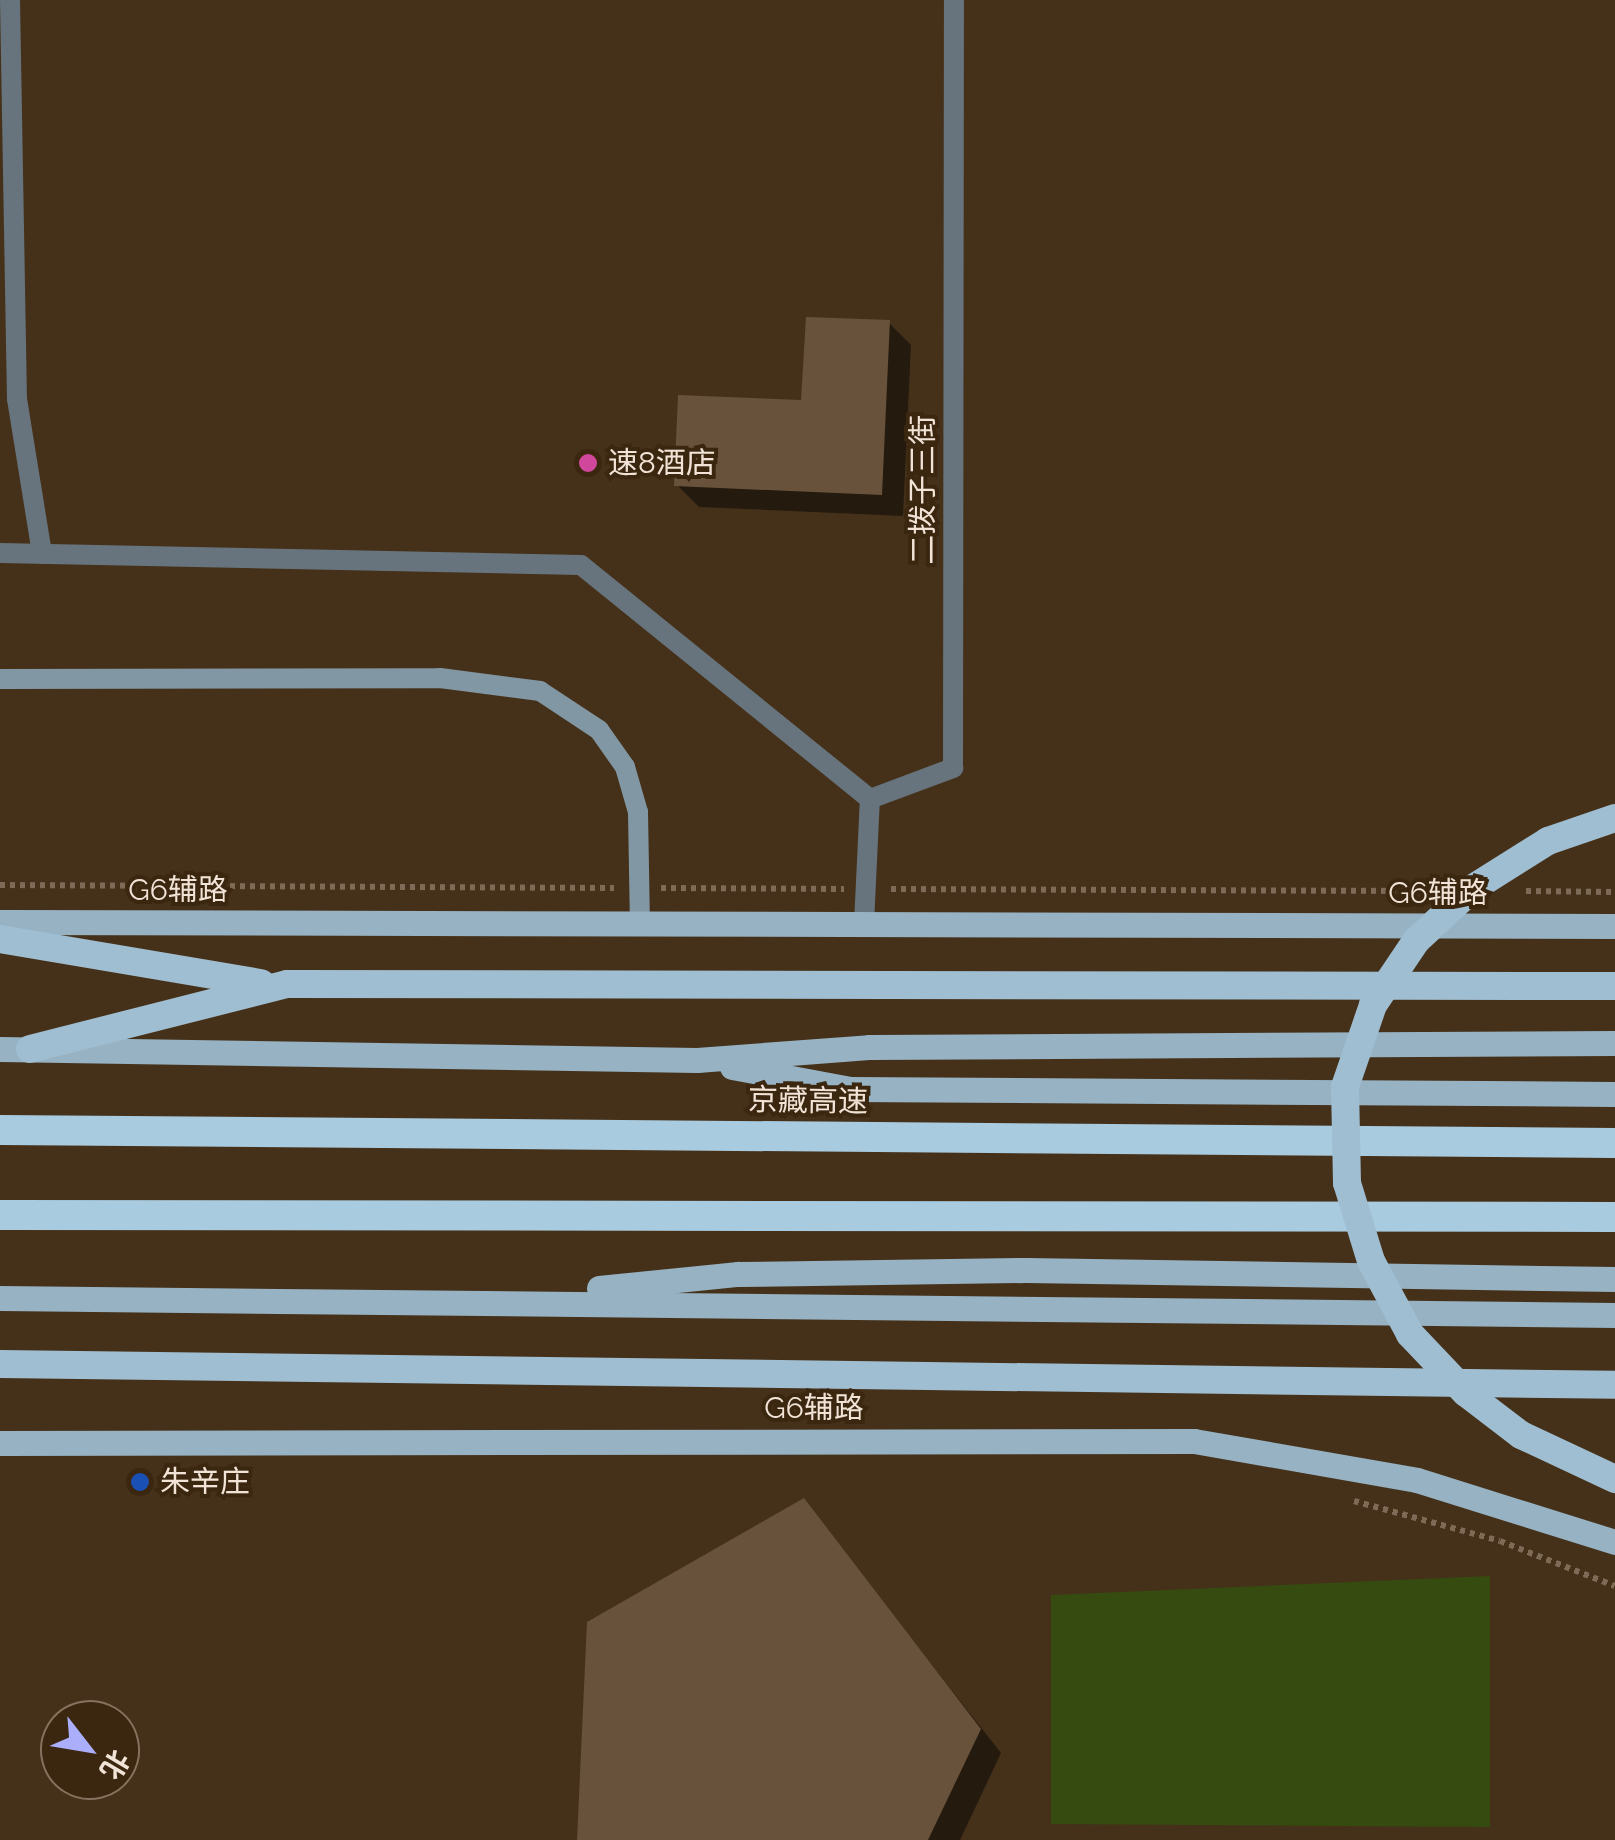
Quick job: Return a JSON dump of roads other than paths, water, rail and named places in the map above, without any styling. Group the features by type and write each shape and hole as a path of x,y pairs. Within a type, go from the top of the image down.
{"highway":[{"path":"1615,818 1533,850 1473,888 1416,941 1373,1005 1345,1087 1347,1183 1370,1260 1410,1334 1466,1393 1521,1435 1615,1479"},
{"path":"0,939 214,978 287,984 1615,986"},
{"path":"30,1049 287,984"},
{"name":"京藏高速","path":"0,1130 1615,1143"},
{"path":"0,1215 1615,1217"},
{"path":"0,1364 1615,1384"}],"main road":[{"path":"0,679 440,678 540,691 599,730 625,766 638,812 640,923"},
{"name":"G6辅路","path":"0,922 1615,926"},
{"path":"0,1049 697,1060 869,1047 1615,1042"},
{"path":"697,1060 849,1089 1615,1094"},
{"path":"469,1300 738,1274 1026,1270 1615,1278"},
{"path":"0,1298 1615,1315"},
{"name":"G6辅路","path":"0,1443 1194,1441 1416,1480 1615,1542"}],"street":[{"path":"10,0 18,399 42,554"},
{"name":"二拨子三街","path":"870,800 953,768 954,0"},
{"path":"0,553 581,565 870,800 864,924"}],"place":[{"name":"速8酒店","path":"588,463"},
{"name":"朱辛庄","path":"140,1482"}]}
